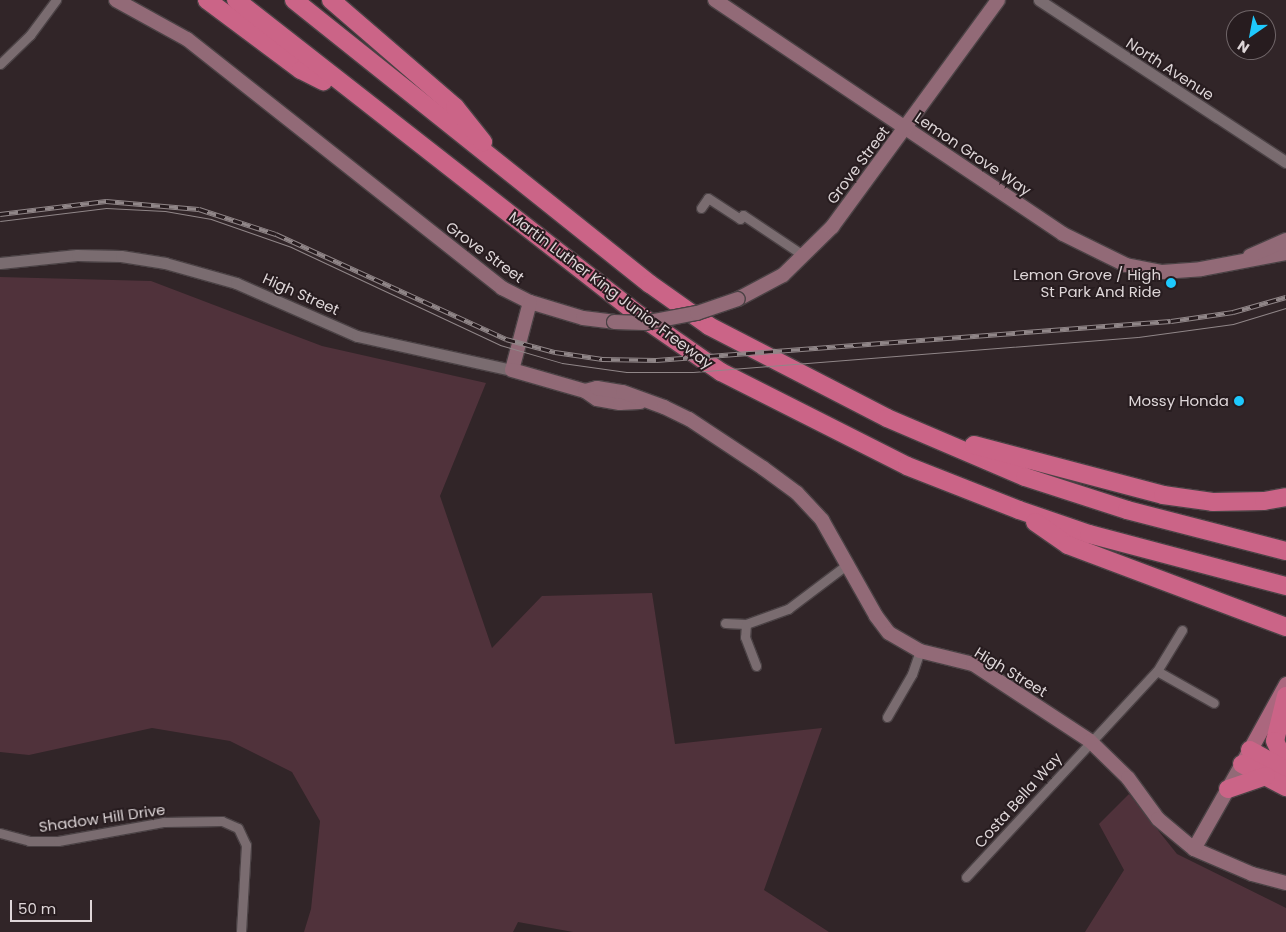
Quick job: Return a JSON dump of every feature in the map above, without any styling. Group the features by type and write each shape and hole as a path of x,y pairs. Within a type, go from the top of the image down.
{"highway":[{"path":"207,0 301,70 356,96"},
{"name":"Martin Luther King Junior Freeway","path":"236,0 356,96 639,315 721,372 907,466 1019,510 1099,536 1286,586"},
{"name":"Martin Luther King Junior Freeway","path":"294,0 507,171 709,326 779,365 913,429 1025,477 1127,510 1286,551"},
{"path":"331,0 454,107 507,171"},
{"path":"913,429 1164,495 1213,502 1264,501 1286,497"},
{"path":"1019,510 1068,545 1286,627"},
{"path":"1286,696 1275,741 1286,765"},
{"path":"1246,757 1286,770"},
{"path":"1246,757 1266,776 1286,787"},
{"path":"1228,789 1266,776"}],"main road":[{"name":"Grove Street","path":"116,0 187,39 502,288 530,302 583,318 644,323 697,313 738,299 783,275 832,227 998,0"},
{"name":"Lemon Grove Way","path":"715,0 1063,234 1126,265 1162,272 1236,262"},
{"path":"1236,262 1286,240"},
{"path":"1236,262 1286,253"},
{"path":"512,370 530,302"},
{"name":"High Street","path":"512,370 585,391 597,388 623,392 689,419 796,493 822,520 849,563 876,616 890,633 920,652 974,664 1090,741 1128,778 1158,819 1194,849 1252,874 1286,883"},
{"path":"1194,849 1286,684"}],"street":[{"path":"0,64 30,35 56,0"},
{"name":"North Avenue","path":"1039,0 1286,162"},
{"path":"701,208 708,198 740,219 743,215 803,255"},
{"name":"High Street","path":"0,263 77,254 121,256 165,263 236,283 358,336 512,370"},
{"path":"725,623 746,624 788,609 849,563"},
{"path":"746,624 745,637 756,666"},
{"name":"Costa Bella Way","path":"966,878 1090,741 1157,672 1182,630"},
{"path":"887,717 912,674 920,652"},
{"path":"1157,672 1214,703"},
{"name":"Shadow Hill Drive","path":"0,833 30,841 58,841 164,822 222,821 238,828 246,845 242,932"}],"shaded area":[{"path":"0,277 151,281 322,346 486,383 440,496 492,648 542,596 652,593 675,744 822,728 764,890 829,932 573,932 518,922 513,932 304,932 311,909 320,821 292,772 230,741 152,728 29,755 0,752"},
{"path":"1129,794 1177,854 1286,908 1286,932 1085,932 1124,870 1099,824"}],"tram line":[{"path":"0,221 106,208 165,211 211,219 291,247 500,345 562,363 626,372 693,372 1138,337 1233,324 1286,308"}],"railway":[{"path":"0,214 106,201 199,209 276,234 506,339 555,352 602,359 656,360 1171,321 1233,312 1286,297"}],"place":[{"name":"Lemon Grove / High St Park And Ride","path":"1171,283"},
{"name":"Mossy Honda","path":"1239,401"}]}
